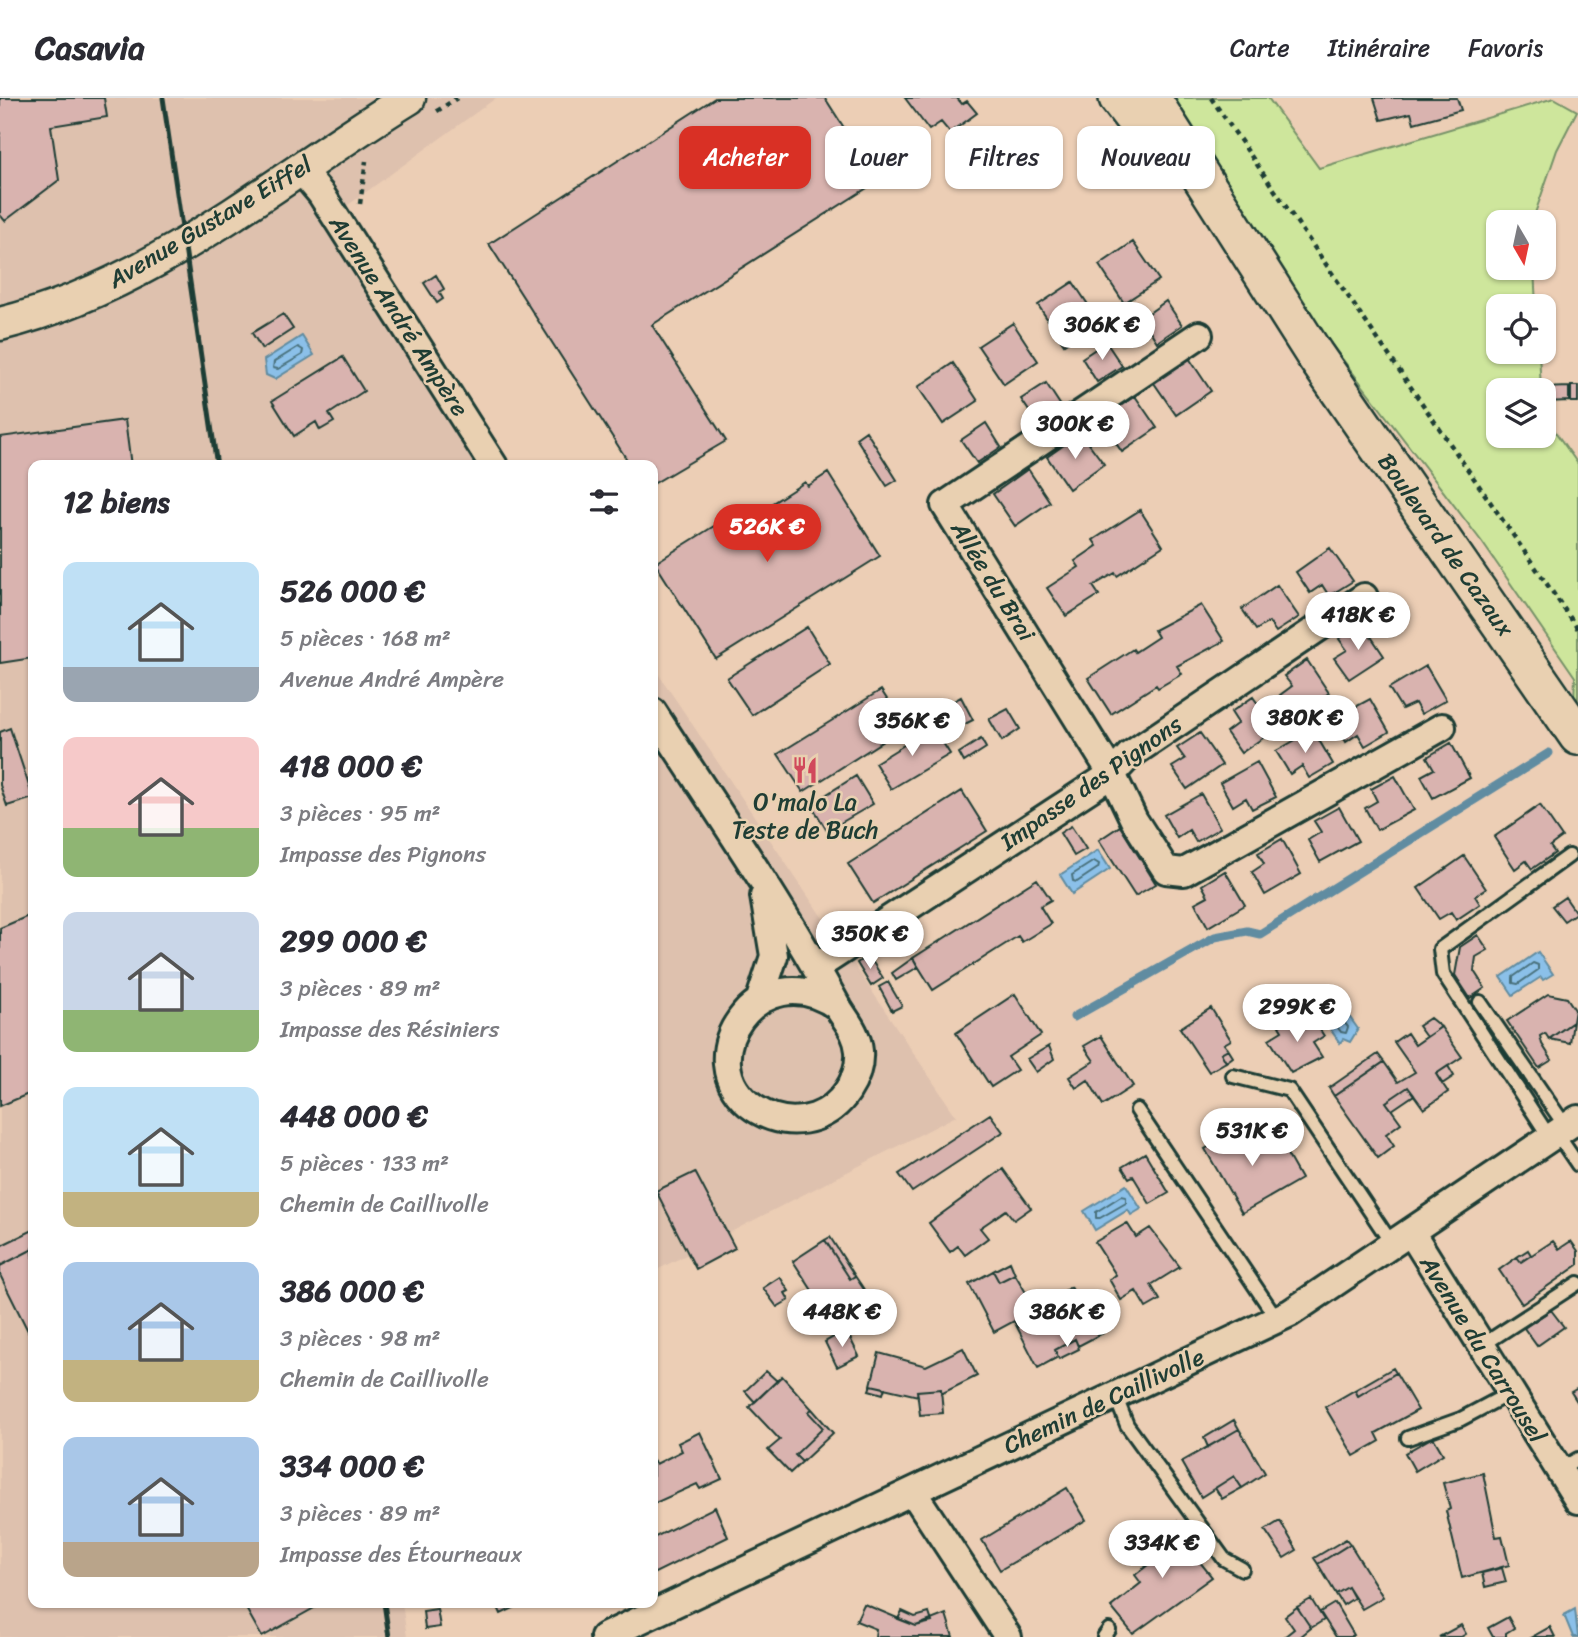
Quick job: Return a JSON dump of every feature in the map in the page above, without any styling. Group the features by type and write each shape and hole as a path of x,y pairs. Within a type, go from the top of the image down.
{"main road":[{"name":"Boulevard de Cazaux","path":"1118,98 1314,354"},
{"name":"Boulevard de Cazaux","path":"1151,98 1314,354 1578,736"}],"street":[{"name":"Avenue Gustave Eiffel","path":"0,324 68,304 202,232 409,98"},
{"name":"Avenue André Ampère","path":"300,169 329,206 490,460"},
{"name":"Allée du Brai","path":"1112,774 945,505 1199,335"},
{"name":"Impasse des Pignons","path":"817,966 1112,774 1130,755 1364,597"},
{"path":"658,720 817,966 838,1007 848,1020 857,1043 858,1067 853,1083 832,1108 801,1120 784,1120 767,1115 745,1099 731,1077 728,1059 736,1024 746,1010 760,999 776,992 801,990 824,997 838,1007"},
{"path":"1112,774 1134,820 1166,870 1184,872 1442,727"},
{"path":"758,874 771,926 774,956 760,999"},
{"name":"Chemin de Caillivolle","path":"605,1637 1277,1319 1563,1130"},
{"name":"Avenue du Carrousel","path":"1401,1238 1481,1346 1510,1393 1568,1465 1578,1500"},
{"path":"913,1492 1008,1637"}],"lane":[{"path":"1563,1130 1443,974 1440,949 1569,856"},
{"path":"1480,1002 1563,1130 1578,1165"},
{"path":"1233,1076 1289,1090 1401,1238"},
{"path":"1138,1110 1277,1319"},
{"path":"1481,1346 1578,1283"},
{"path":"1408,1438 1461,1419 1510,1393"},
{"path":"1115,1395 1127,1425 1224,1559 1242,1569"}],"path":[{"path":"1212,98 1578,629"}],"shaded area":[{"path":"0,98 496,98 337,213 510,460 28,460 28,1608 403,1608 407,1637 0,1637"},
{"path":"658,673 956,1116 658,1269"}],"green space":[{"path":"1170,98 1268,98 1319,168 1554,98 1577,111 1557,150 1536,210 1486,210 1486,280 1535,280 1535,294 1486,294 1486,364 1540,364 1540,378 1486,378 1486,448 1556,448 1556,433 1578,464 1578,706 1574,701 1575,677 1482,542 1321,331 1215,167 1215,126 1188,126"}],"water":[{"path":"302,336 314,355 275,379 266,375 264,360"},
{"path":"1098,850 1110,869 1072,894 1060,875"},
{"path":"1538,952 1553,974 1543,980 1541,977 1513,995 1501,977"},
{"path":"1332,992 1358,1029 1350,1042 1343,1039 1340,1043 1314,1006"},
{"path":"1126,1185 1141,1209 1131,1215 1128,1210 1095,1230 1084,1211"},
{"path":"1575,1609 1578,1637 1573,1637 1564,1615"}],"building":[{"path":"0,98 104,98 107,117 51,126 59,180 5,221 0,215"},
{"path":"715,98 825,98 843,126 825,126 825,189 865,189 652,325 726,441 658,481 658,460 627,460 489,244"},
{"path":"905,98 957,98 962,104 967,101 977,113 959,126 945,127 941,122 931,129 931,126 926,126"},
{"path":"1374,98 1457,98 1461,110 1414,123 1411,113 1381,120"},
{"path":"1133,242 1159,280 1124,303 1099,265"},
{"path":"436,275 444,289 439,292 443,299 437,303 424,283"},
{"path":"1073,282 1099,321 1064,344 1038,305"},
{"path":"1166,301 1182,325 1157,342 1142,318"},
{"path":"283,314 293,329 262,349 252,333"},
{"path":"1013,323 1038,361 1004,384 978,346"},
{"path":"1106,342 1122,366 1097,382 1082,358"},
{"path":"343,357 364,391 329,414 334,422 320,430 316,422 294,436 272,401"},
{"path":"1189,358 1211,391 1176,415 1154,383"},
{"path":"953,363 978,401 943,424 918,387"},
{"path":"1046,383 1061,406 1037,423 1021,399"},
{"path":"1571,386 1578,386 1578,402 1571,402"},
{"path":"1556,387 1569,387 1569,401 1556,402"},
{"path":"1135,396 1157,428 1122,452 1100,420"},
{"path":"125,420 130,460 28,460 28,659 0,663 0,437"},
{"path":"986,423 1001,447 977,463 961,440"},
{"path":"866,431 897,480 887,486 856,438"},
{"path":"1081,433 1104,464 1069,489 1047,457"},
{"path":"1028,469 1050,502 1015,526 993,494"},
{"path":"828,473 880,556 716,659 658,568 658,561 714,526 723,540 742,528 740,524 805,482 808,486"},
{"path":"1140,510 1163,546 1117,576 1115,573 1093,586 1099,595 1066,616 1047,588 1079,567 1075,561 1097,546 1093,540"},
{"path":"1330,548 1353,581 1329,596 1322,585 1310,593 1296,572"},
{"path":"1277,585 1299,617 1276,632 1269,622 1256,630 1242,609"},
{"path":"1201,605 1224,641 1177,666 1182,674 1158,688 1156,685 1111,714 1088,678 1133,649 1135,652 1158,637 1154,630"},
{"path":"1362,623 1384,656 1349,679 1334,658 1347,650 1339,639"},
{"path":"807,627 830,664 752,715 727,678"},
{"path":"1307,660 1329,693 1294,716 1280,695 1292,686 1284,676"},
{"path":"1426,666 1446,700 1421,714 1415,703 1402,709 1389,688"},
{"path":"881,690 905,727 803,792 778,754"},
{"path":"961,697 973,720 959,727 947,705"},
{"path":"1253,697 1276,729 1241,753 1226,732 1238,723 1231,712"},
{"path":"1370,699 1389,732 1365,746 1358,734 1346,742 1333,719"},
{"path":"1008,709 1020,729 1002,741 989,719"},
{"path":"933,727 950,754 891,789 875,763"},
{"path":"10,728 28,783 28,800 7,806 0,785 0,732"},
{"path":"1313,730 1333,764 1309,778 1302,766 1290,774 1276,751"},
{"path":"1200,733 1222,765 1187,789 1172,767 1185,759 1177,748"},
{"path":"981,739 986,748 964,762 959,753"},
{"path":"1451,743 1470,778 1433,798 1421,776 1434,769 1427,757"},
{"path":"1257,762 1276,797 1252,809 1246,798 1233,806 1220,783"},
{"path":"856,776 873,804 827,831 811,804"},
{"path":"1395,776 1414,810 1377,830 1365,808 1377,801 1371,789"},
{"path":"962,791 987,831 873,903 848,864"},
{"path":"1201,794 1220,828 1196,842 1189,830 1177,838 1164,815"},
{"path":"1540,805 1562,837 1550,846 1555,853 1532,869 1526,861 1515,869 1494,837"},
{"path":"1339,807 1358,841 1320,862 1308,840 1321,832 1314,821"},
{"path":"1071,826 1086,849 1074,856 1060,833"},
{"path":"1120,826 1156,884 1135,896 1099,840"},
{"path":"1282,839 1301,874 1265,895 1252,872 1264,864 1258,853"},
{"path":"1464,856 1486,889 1475,896 1480,904 1456,920 1451,912 1439,919 1418,888"},
{"path":"1225,871 1245,905 1208,927 1195,903 1208,896 1202,885"},
{"path":"1037,879 1051,900 1040,906 1051,924 1022,942 1018,936 933,990 913,958"},
{"path":"1565,897 1576,913 1564,921 1552,906"},
{"path":"28,916 28,1094 0,1106 0,928"},
{"path":"1478,935 1488,950 1476,957 1474,971 1485,988 1470,998 1455,975 1460,947"},
{"path":"868,955 883,978 871,986 857,963"},
{"path":"913,958 918,967 896,980 892,973"},
{"path":"888,982 902,1006 892,1011 879,987"},
{"path":"1015,994 1041,1035 1008,1057 1017,1070 991,1087 956,1033"},
{"path":"1548,994 1567,998 1575,1010 1573,1022 1549,1039 1545,1033 1540,1036 1552,1060 1539,1068 1507,1021"},
{"path":"1211,1008 1231,1040 1224,1044 1228,1049 1221,1053 1226,1062 1209,1072 1180,1028"},
{"path":"1295,1017 1303,1029 1315,1022 1324,1036 1313,1043 1322,1057 1291,1073 1269,1039 1282,1031 1279,1026"},
{"path":"1430,1018 1441,1027 1426,1037 1418,1026"},
{"path":"1573,1022 1570,1043 1549,1039"},
{"path":"1441,1027 1462,1057 1436,1074 1448,1092 1424,1109 1408,1087 1386,1102 1401,1123 1386,1134 1394,1146 1378,1158 1334,1096 1384,1062 1398,1082 1415,1072 1394,1042 1407,1033 1415,1045"},
{"path":"1101,1036 1133,1086 1103,1105 1088,1080 1076,1088 1069,1077 1094,1061 1084,1046"},
{"path":"1049,1046 1054,1059 1036,1072 1027,1059"},
{"path":"1228,1049 1233,1057 1226,1062 1221,1053"},
{"path":"1378,1054 1384,1062 1334,1096 1329,1088"},
{"path":"1448,1066 1454,1076 1442,1084 1436,1074"},
{"path":"1408,1087 1414,1095 1392,1110 1386,1102"},
{"path":"990,1114 1003,1132 912,1192 899,1174"},
{"path":"1246,1126 1260,1150 1279,1140 1301,1179 1242,1213 1205,1149"},
{"path":"1145,1153 1169,1193 1150,1204 1133,1176 1129,1178 1122,1167"},
{"path":"1003,1169 1031,1208 1014,1220 1006,1210 980,1228 988,1238 965,1255 958,1246 950,1252 929,1223"},
{"path":"695,1172 735,1248 696,1269 658,1195 658,1190"},
{"path":"1127,1223 1136,1237 1150,1228 1180,1267 1151,1285 1160,1300 1146,1308 1136,1291 1121,1300 1109,1279 1116,1275 1095,1242"},
{"path":"28,1232 28,1252 0,1266 0,1246"},
{"path":"830,1237 855,1276 850,1279 825,1240"},
{"path":"825,1240 850,1279 855,1276 867,1294 830,1318 793,1261"},
{"path":"1553,1241 1559,1249 1571,1241 1578,1251 1578,1265 1522,1304 1499,1270 1517,1257 1521,1262"},
{"path":"1528,1250 1531,1255 1521,1262 1517,1257"},
{"path":"28,1252 28,1331 0,1275 0,1266"},
{"path":"1010,1262 1015,1274 999,1282 993,1271"},
{"path":"993,1271 999,1282 1015,1274 1032,1303 1048,1295 1050,1299 1071,1287 1080,1304 1086,1301 1103,1333 1078,1346 1075,1339 1055,1350 1058,1357 1038,1368 1014,1321 994,1332 969,1284"},
{"path":"780,1277 789,1291 785,1293 789,1300 777,1307 763,1288"},
{"path":"1551,1310 1564,1327 1537,1346 1524,1328"},
{"path":"846,1330 859,1356 837,1367 825,1342"},
{"path":"1075,1339 1079,1349 1059,1359 1055,1350"},
{"path":"963,1348 977,1376 941,1394 941,1389 917,1391 918,1396 871,1385 879,1353 926,1366"},
{"path":"1393,1368 1396,1373 1358,1396 1355,1390"},
{"path":"766,1371 777,1381 755,1402 745,1391"},
{"path":"1396,1373 1418,1410 1376,1433 1380,1441 1354,1456 1325,1407 1355,1390 1358,1396"},
{"path":"782,1376 812,1409 808,1412 823,1428 795,1455 802,1462 790,1473 768,1450 780,1440 749,1407"},
{"path":"871,1385 885,1388 883,1394 869,1390"},
{"path":"1578,1388 1578,1403 1571,1392"},
{"path":"941,1389 943,1413 920,1415 917,1391"},
{"path":"812,1409 833,1433 802,1462 795,1455 823,1428 808,1412"},
{"path":"1234,1420 1239,1429 1208,1447 1204,1438"},
{"path":"1239,1429 1265,1473 1242,1488 1234,1476 1201,1497 1181,1462"},
{"path":"700,1432 722,1479 700,1489 697,1484 658,1502 658,1463 682,1451 678,1443"},
{"path":"1433,1437 1443,1454 1415,1471 1405,1453"},
{"path":"1483,1473 1496,1537 1502,1536 1509,1565 1462,1578 1446,1511 1450,1509 1443,1483"},
{"path":"1234,1476 1242,1488 1222,1499 1215,1488"},
{"path":"1067,1488 1086,1520 1000,1570 982,1540"},
{"path":"715,1507 728,1537 658,1572 658,1536"},
{"path":"1177,1521 1189,1535 1183,1541 1212,1577 1133,1634 1111,1607 1141,1583 1135,1575 1153,1561 1143,1548"},
{"path":"1280,1521 1297,1550 1284,1558 1265,1530"},
{"path":"1346,1539 1350,1544 1318,1564 1314,1558"},
{"path":"1350,1544 1383,1597 1362,1609 1348,1587 1336,1594 1318,1564"},
{"path":"1502,1568 1506,1582 1485,1587 1482,1573"},
{"path":"1348,1587 1354,1598 1343,1605 1336,1594"},
{"path":"1311,1599 1324,1620 1311,1628 1297,1607"},
{"path":"1335,1603 1354,1635 1336,1637 1320,1612"},
{"path":"864,1604 916,1626 946,1614 953,1637 875,1637 876,1629 856,1621"},
{"path":"1297,1607 1311,1628 1300,1637 1284,1637 1294,1629 1285,1616"},
{"path":"246,1608 314,1608 262,1637"},
{"path":"498,1608 514,1608 501,1614"},
{"path":"437,1609 440,1627 425,1629 423,1611"},
{"path":"902,1611 915,1617 929,1613 932,1622 916,1626 898,1619"},
{"path":"1508,1617 1514,1628 1506,1633 1506,1637 1493,1637 1488,1628"},
{"path":"1461,1625 1466,1634 1461,1637 1439,1637"},
{"path":"1550,1627 1555,1637 1532,1637"}],"waterway":[{"path":"1074,1017 1215,937 1247,931 1260,934 1549,753"}],"railway":[{"path":"163,98 216,460"},
{"path":"385,1608 389,1637"}],"place":[{"name":"O'malo La Teste de Buch","path":"805,770"}]}
